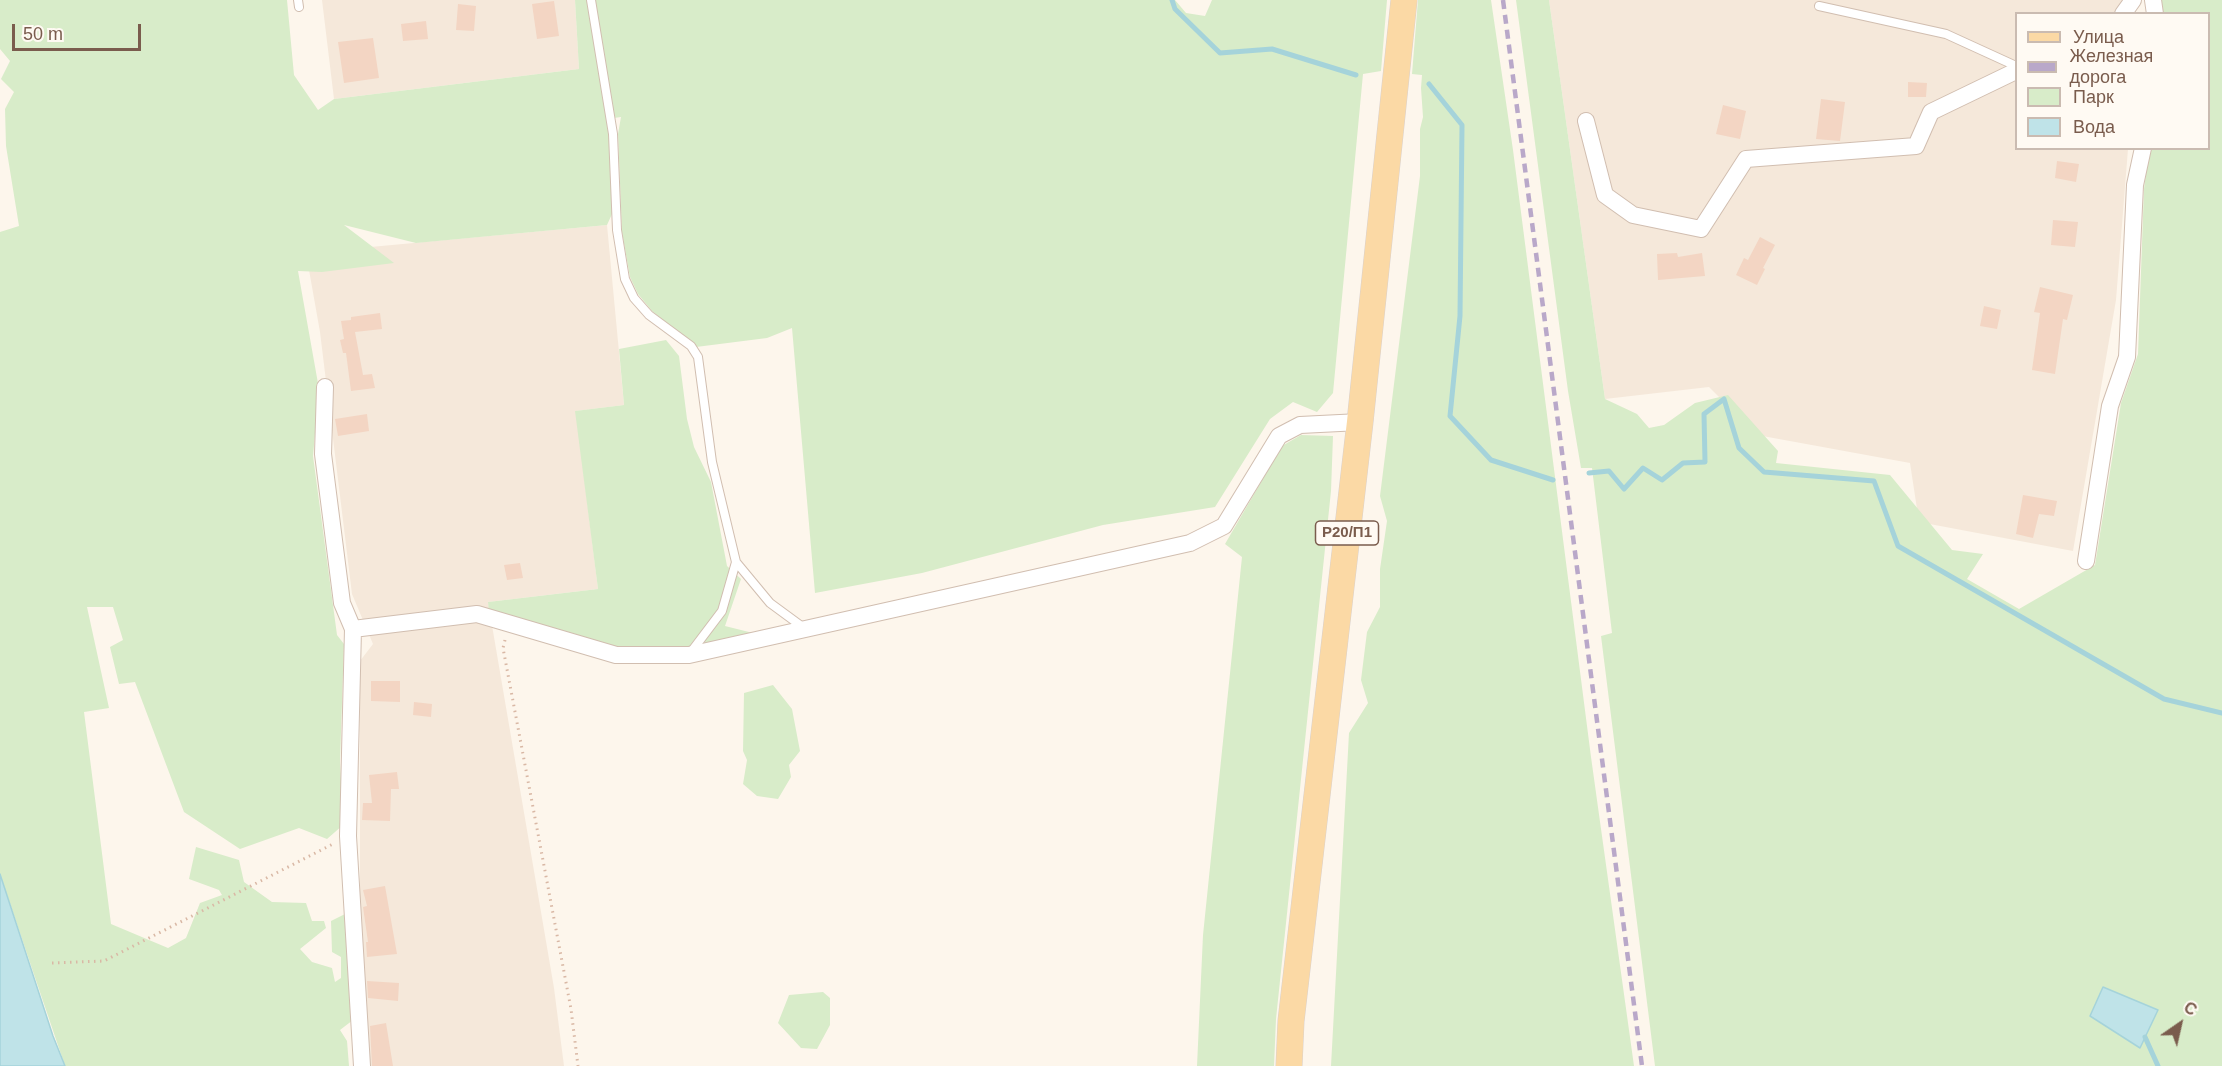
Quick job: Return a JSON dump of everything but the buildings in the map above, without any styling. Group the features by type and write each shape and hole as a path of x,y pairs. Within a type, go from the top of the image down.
{"main road":[{"name":"Р20/П1","path":"1289,1066 1291,1021 1360,422 1398,76 1404,0"}],"street":[{"path":"1586,121 1605,195 1633,215 1701,229 1746,159 1916,146 1931,112 2015,71"},
{"path":"2086,561 2110,406 2127,357 2135,185 2143,150"},
{"path":"325,387 325,465 342,603 353,629 348,836 362,1066"},
{"path":"353,629 477,614 616,655 689,655 1190,543 1224,526 1279,436 1300,425 1360,422"}],"lane":[{"path":"591,0 613,134 617,230 625,279 634,298 649,315 691,346 698,357 712,462 736,562 770,603 807,630"},
{"path":"1819,6 1896,25 1946,34 2015,66"},
{"path":"689,655 722,611 736,562"}],"path":[{"path":"507,624 503,648 571,1009 578,1066"},
{"path":"52,963 104,961 348,836"}],"shaded area":[{"path":"322,0 575,0 579,69 334,99"},
{"path":"1549,0 2131,0 2132,12 2015,12 2015,150 2128,150 2116,300 2073,551 1919,522 1910,463 1757,435 1709,387 1605,399"},
{"path":"607,225 624,405 576,411 598,589 488,602 554,988 564,1066 365,1066 360,1015 360,661 373,644 352,594 320,332 306,253"}],"green space":[{"path":"0,0 287,0 294,75 318,110 334,99 579,69 575,0 1175,0 1186,13 1205,16 1212,0 1387,0 1381,71 1363,74 1333,393 1317,412 1293,402 1270,419 1215,507 1103,525 922,573 815,593 792,328 767,338 696,347 652,311 638,294 630,277 622,232 618,134 621,117 607,119 610,135 612,214 607,225 416,243 344,225 394,263 322,272 298,271 319,389 313,456 337,635 344,644 340,761 343,825 327,839 299,828 240,849 184,812 135,682 119,684 110,647 123,640 113,607 87,607 109,708 84,712 111,924 168,948 186,938 200,903 222,895 219,890 189,879 196,847 239,860 244,882 272,902 306,903 312,921 324,921 326,928 300,949 312,962 332,968 335,982 341,978 341,957 332,952 331,921 347,913 353,1020 340,1030 347,1041 349,1066 65,1066 0,874 0,232 19,226 6,146 5,109 14,92 1,79 10,61 0,49"},
{"path":"1418,0 1491,0 1513,150 1591,757 1634,1066 1331,1066 1349,733 1368,703 1361,680 1367,632 1380,607 1380,569 1387,521 1380,496 1420,176 1420,129 1423,117 1422,75 1412,74"},
{"path":"1516,0 1549,0 1605,399 1637,414 1649,428 1664,425 1695,403 1728,395 1778,451 1776,463 1890,475 1952,550 1983,554 1967,579 2019,609 2095,565 2121,403 2138,354 2144,189 2149,150 2210,150 2210,12 2162,12 2160,0 2222,0 2222,1066 1655,1066 1601,636 1612,633 1592,468 1581,468 1568,391"},
{"path":"666,340 679,356 687,419 694,447 711,482 727,566 741,579 725,626 753,633 677,649 618,649 489,612 488,602 598,589 575,411 624,405 619,349"},
{"path":"1301,435 1333,436 1331,491 1276,1019 1274,1066 1197,1066 1203,935 1242,557 1225,544 1282,446"},
{"path":"773,685 792,709 800,751 789,765 791,777 778,799 757,796 743,784 747,760 743,751 744,693"},
{"path":"823,992 830,998 830,1025 817,1049 801,1048 778,1023 789,995"}],"water":[{"path":"0,874 53,1036 65,1066 0,1066"},
{"path":"2103,987 2158,1010 2140,1048 2090,1016"}],"waterway":[{"path":"1172,0 1175,9 1220,53 1272,49 1356,75"},
{"path":"1429,84 1462,125 1460,316 1450,416 1491,460 1553,480"},
{"path":"1589,473 1609,471 1624,489 1643,468 1662,480 1683,463 1705,462 1704,414 1724,399 1739,448 1764,472 1874,481 1898,546 2164,699 2222,713"},
{"path":"2145,1037 2158,1066"}],"railway":[{"path":"1503,0 1642,1066"}]}
